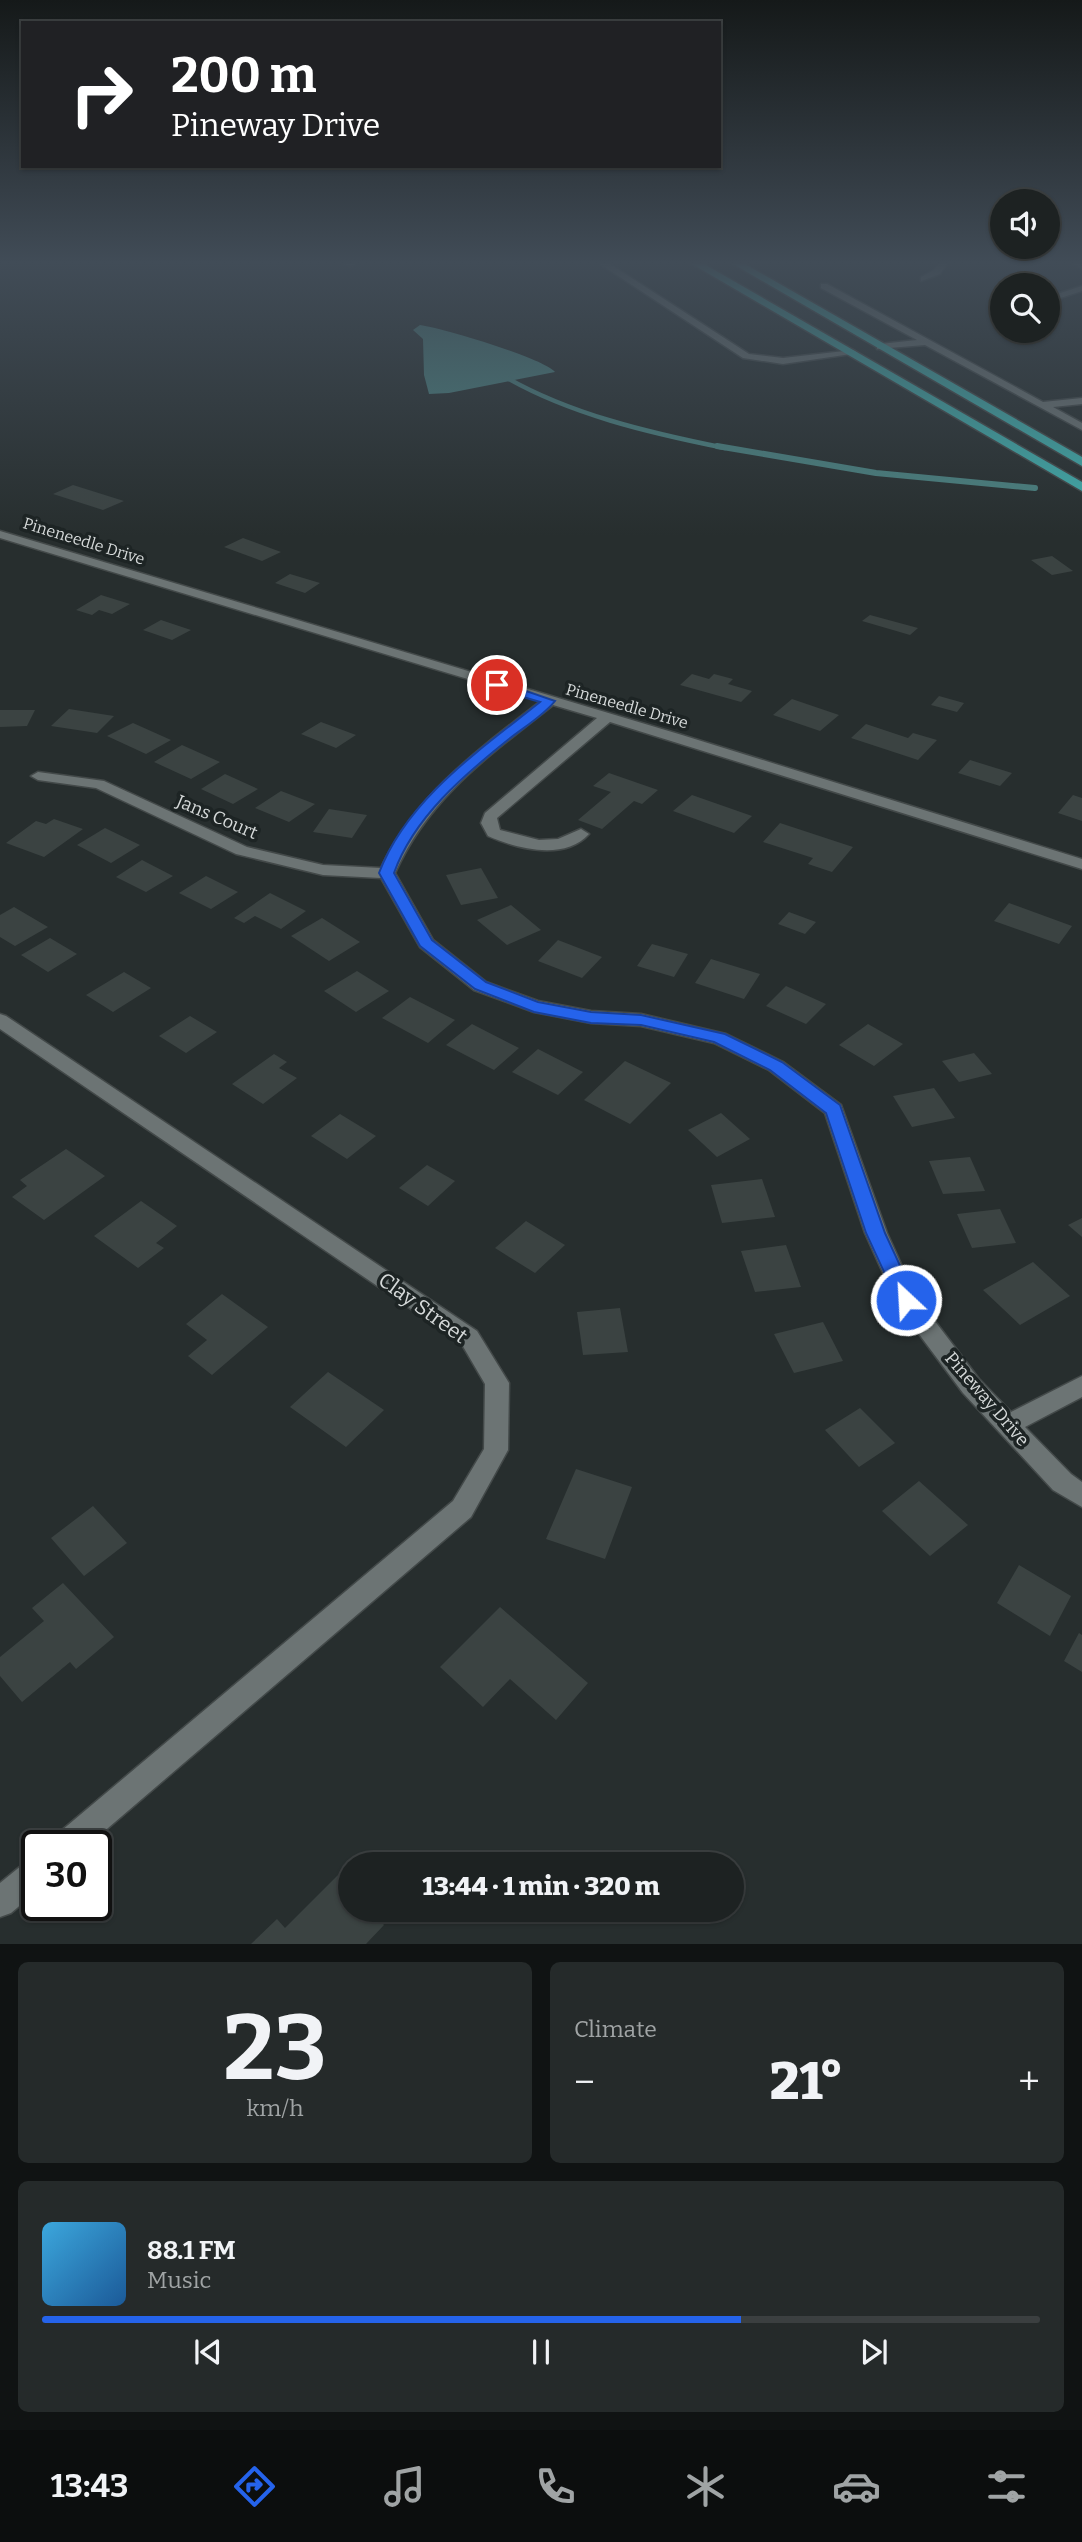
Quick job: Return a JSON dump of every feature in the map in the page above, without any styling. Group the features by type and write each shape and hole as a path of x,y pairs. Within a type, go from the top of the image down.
{"highway":[{"path":"856,355 1082,486"},
{"path":"863,355 881,358 932,386 1035,435"},
{"path":"894,355 1082,461"}],"street":[{"path":"746,355 754,358 793,360 838,355"},
{"path":"950,355 1082,427"},
{"path":"1042,405 1082,401"},
{"path":"1066,418 1082,416"},
{"name":"Pineneedle Drive","path":"0,534 844,788 1082,864"},
{"path":"387,873 394,853 424,811 474,761 549,701"},
{"path":"582,834 571,842 559,844 525,843 495,833 489,823 490,816 606,718"},
{"name":"Jans Court","path":"38,776 99,784 242,851 323,870 387,873"},
{"name":"Pineway Drive","path":"387,873 426,943 480,986 534,1006 591,1017 641,1020 719,1038 776,1066 834,1110 876,1233 906,1300 971,1386 1062,1482 1082,1496"},
{"name":"Clay Street","path":"0,1020 470,1337 497,1382 496,1450 462,1509 84,1830"},
{"path":"1008,1425 1082,1386"},
{"path":"0,1902 21,1884"}],"water":[{"path":"423,355 520,355 555,372 449,393 429,394 424,375"}],"building":[{"path":"73,485 124,501 103,510 53,494"},
{"path":"243,538 281,552 262,561 224,547"},
{"path":"1052,556 1073,571 1052,575 1031,560"},
{"path":"290,574 320,583 305,593 275,583"},
{"path":"101,595 130,604 112,614 99,610 92,615 76,610"},
{"path":"870,615 918,628 910,635 862,621"},
{"path":"161,620 191,630 172,640 143,630"},
{"path":"692,674 709,679 714,674 733,679 728,684 752,691 741,702 680,685"},
{"path":"939,696 964,703 957,712 931,705"},
{"path":"792,699 839,715 820,731 773,715"},
{"path":"69,709 114,716 97,733 51,726"},
{"path":"0,710 35,710 27,726 0,727"},
{"path":"321,722 356,735 336,748 301,734"},
{"path":"133,723 171,740 146,754 107,736"},
{"path":"866,724 908,738 913,733 937,740 918,760 851,738"},
{"path":"182,745 220,762 191,779 154,762"},
{"path":"970,760 1012,773 1000,786 958,773"},
{"path":"609,773 658,790 642,804 634,801 602,829 578,820 611,792 593,786"},
{"path":"225,774 258,789 233,804 201,789"},
{"path":"281,791 315,804 289,822 255,808"},
{"path":"692,795 752,816 734,833 673,811"},
{"path":"1073,795 1082,798 1082,821 1058,813"},
{"path":"329,809 367,815 352,838 313,832"},
{"path":"54,819 83,829 44,857 6,843 36,821 46,824"},
{"path":"780,823 853,847 832,872 808,864 813,858 763,842"},
{"path":"105,828 140,845 111,863 77,845"},
{"path":"142,860 173,876 146,892 116,877"},
{"path":"481,868 498,898 461,905 446,875"},
{"path":"206,876 238,892 211,909 179,893"},
{"path":"270,893 306,911 281,929 255,916 244,923 234,918"},
{"path":"1009,903 1072,926 1059,944 994,921"},
{"path":"511,905 541,930 507,945 477,920"},
{"path":"14,907 48,927 15,946 0,937 0,915"},
{"path":"789,912 816,922 805,934 778,924"},
{"path":"322,918 360,942 329,961 291,936"},
{"path":"50,938 77,954 48,972 21,955"},
{"path":"558,940 602,957 582,978 538,961"},
{"path":"652,944 688,954 674,977 637,966"},
{"path":"711,959 760,974 744,999 695,983"},
{"path":"357,971 389,991 356,1012 324,991"},
{"path":"124,972 151,988 113,1012 86,995"},
{"path":"786,986 826,1004 806,1024 766,1006"},
{"path":"410,997 455,1020 428,1043 382,1018"},
{"path":"190,1016 217,1032 186,1053 159,1036"},
{"path":"472,1024 519,1048 494,1070 446,1045"},
{"path":"868,1024 903,1044 874,1066 839,1045"},
{"path":"538,1049 583,1072 558,1095 512,1072"},
{"path":"974,1053 992,1074 959,1082 942,1061"},
{"path":"274,1054 287,1062 279,1068 297,1078 263,1104 232,1084"},
{"path":"625,1061 671,1083 630,1124 584,1100"},
{"path":"934,1088 955,1118 912,1127 893,1096"},
{"path":"721,1113 750,1139 717,1157 688,1130"},
{"path":"340,1114 376,1136 347,1159 311,1136"},
{"path":"66,1149 105,1176 44,1220 12,1197 27,1186 20,1180"},
{"path":"970,1157 985,1191 943,1194 929,1161"},
{"path":"427,1165 455,1181 428,1206 399,1188"},
{"path":"762,1179 775,1217 722,1223 711,1185"},
{"path":"141,1201 177,1226 156,1243 164,1248 138,1268 94,1236"},
{"path":"1000,1209 1016,1243 972,1248 957,1214"},
{"path":"1082,1218 1082,1237 1068,1225"},
{"path":"526,1221 565,1245 535,1273 495,1248"},
{"path":"786,1245 801,1287 755,1292 741,1251"},
{"path":"1033,1262 1070,1296 1020,1325 983,1290"},
{"path":"222,1294 268,1327 212,1375 188,1356 207,1340 186,1324"},
{"path":"620,1308 628,1352 583,1355 577,1312"},
{"path":"823,1322 843,1361 794,1373 774,1334"},
{"path":"328,1372 384,1410 346,1447 290,1407"},
{"path":"860,1408 895,1443 859,1467 825,1430"},
{"path":"576,1469 632,1487 605,1559 546,1539"},
{"path":"919,1481 968,1525 930,1556 882,1511"},
{"path":"93,1506 127,1543 84,1576 51,1538"},
{"path":"1019,1565 1071,1596 1050,1636 997,1603"},
{"path":"63,1583 114,1637 76,1669 70,1662 22,1702 0,1676 0,1657 44,1621 32,1608"},
{"path":"500,1607 588,1683 556,1720 510,1679 483,1707 440,1667"},
{"path":"1079,1633 1082,1635 1082,1672 1064,1661"},
{"path":"338,1875 338,1922 382,1922 384,1925 366,1944 251,1944 277,1919 285,1928"}],"waterway":[{"path":"502,375 527,389 582,411 639,429 725,448"},
{"path":"717,446 876,473 1035,488"}],"route":[{"path":"497,685 549,701 474,761 424,811 394,853 387,873 426,943 480,986 534,1006 591,1017 641,1020 719,1038 776,1066 834,1110 876,1233 906,1300"}]}
